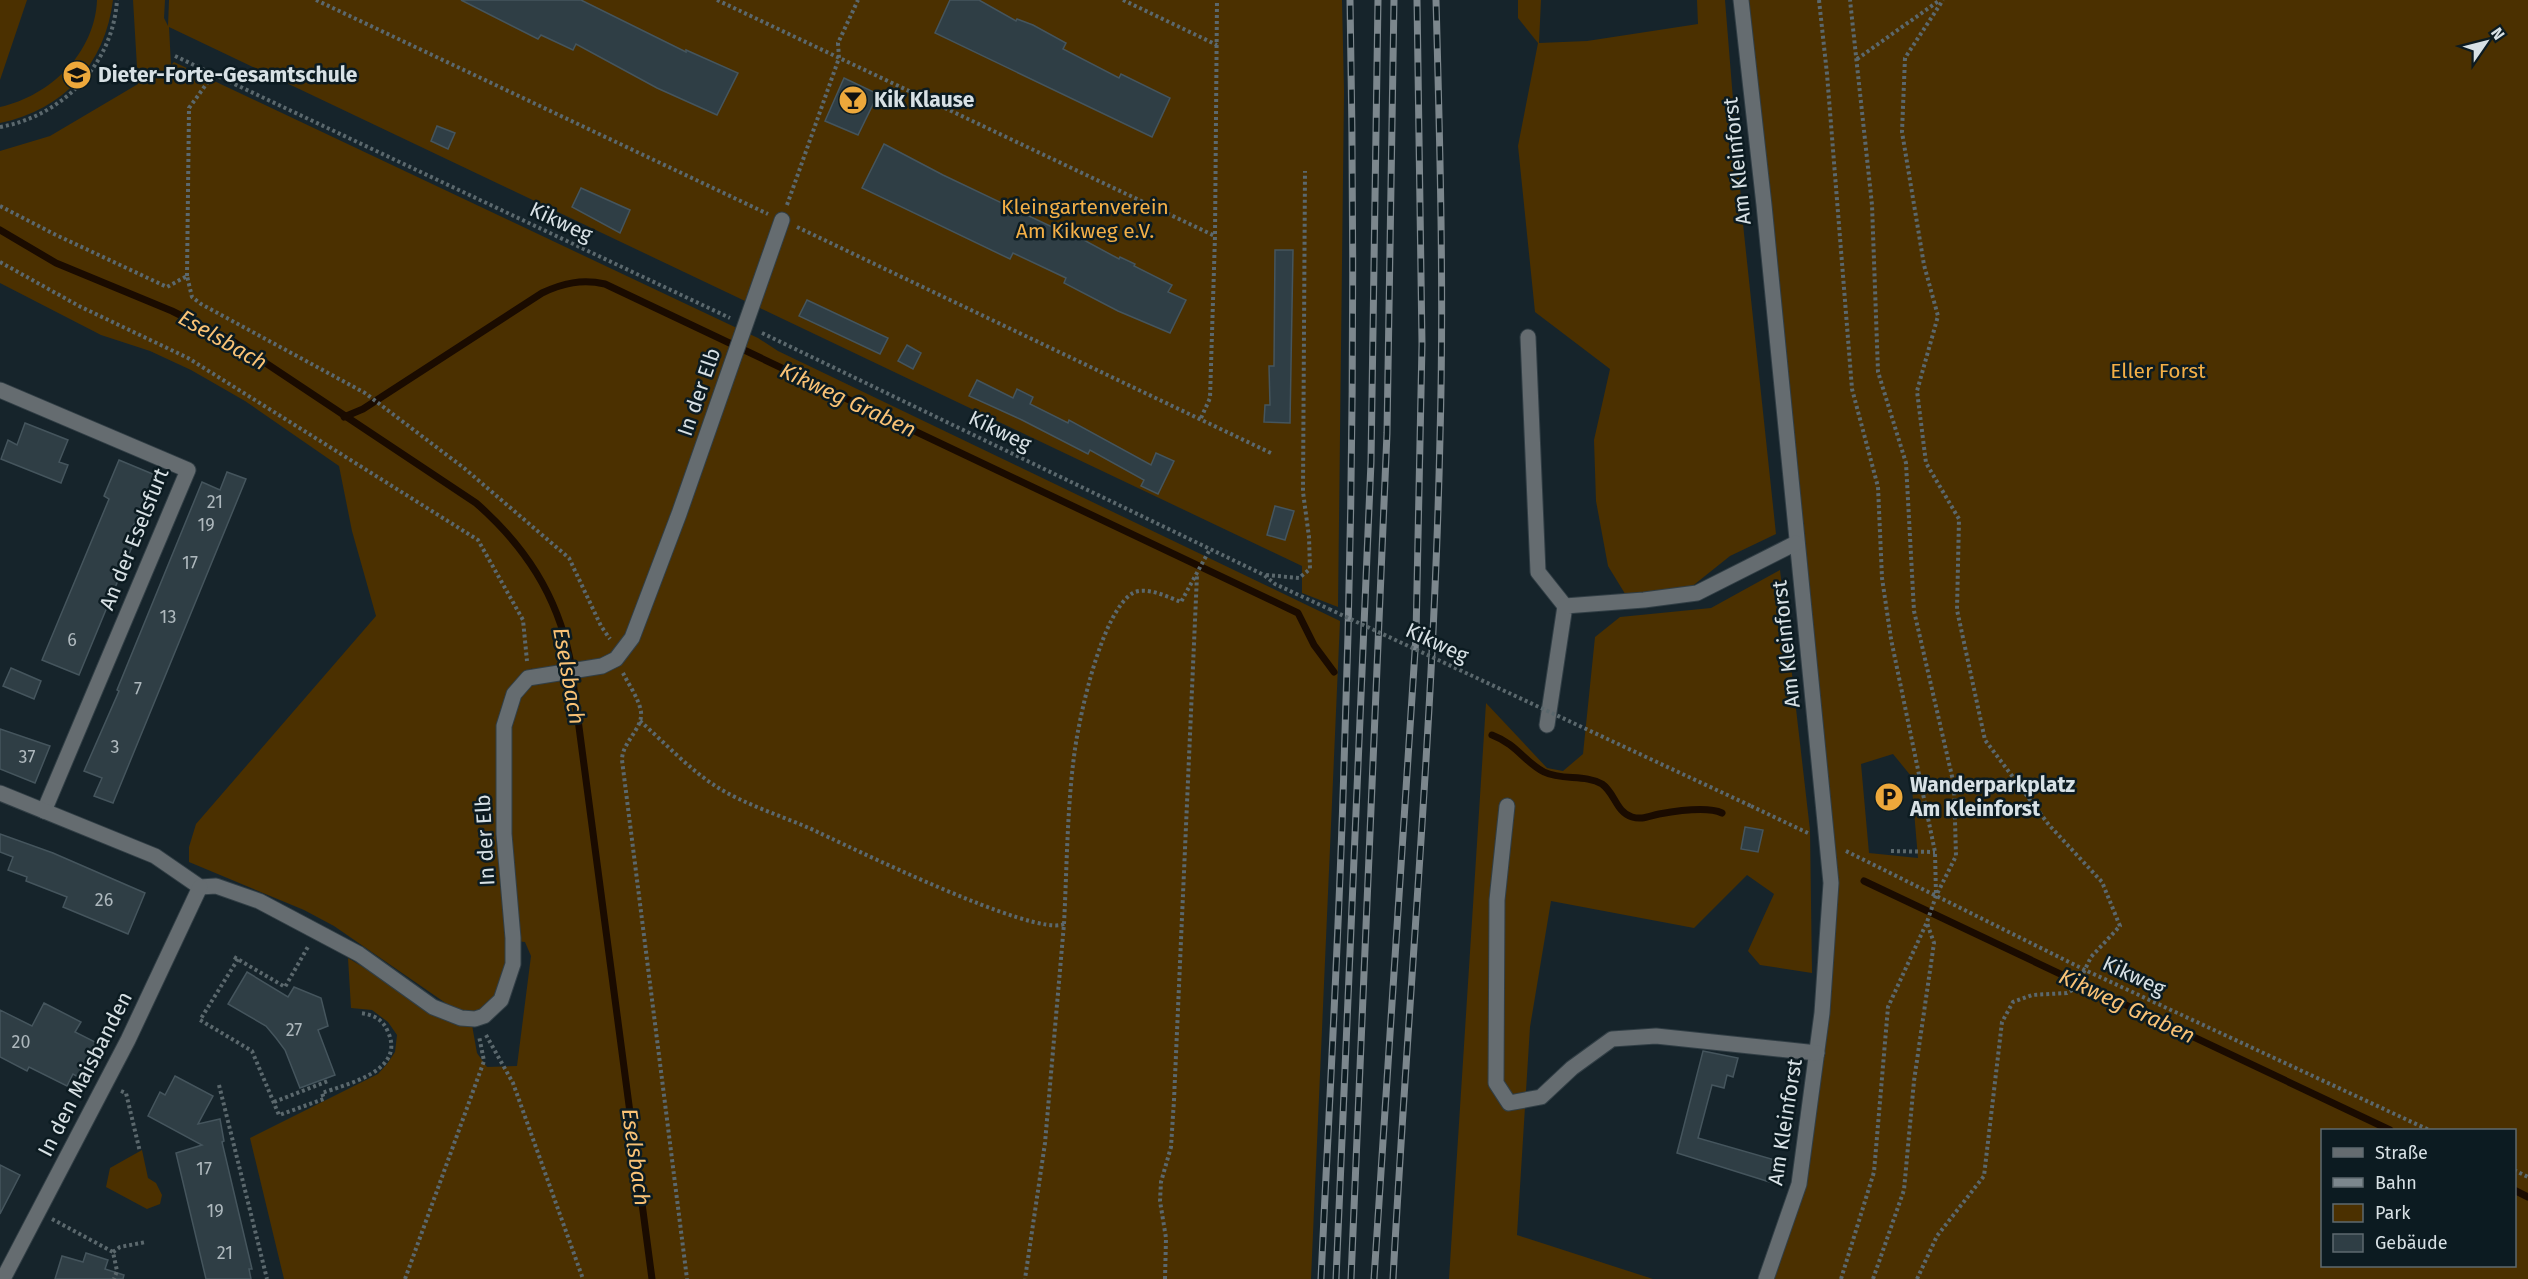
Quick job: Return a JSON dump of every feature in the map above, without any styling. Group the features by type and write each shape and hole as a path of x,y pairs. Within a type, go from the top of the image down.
{"street":[{"name":"Am Kleinforst","path":"1741,0 1829,843 1830,927 1817,1053 1799,1185 1766,1279"},
{"name":"In der Elb","path":"619,657 641,616 782,220"},
{"path":"1528,337 1538,572 1565,606 1547,726"},
{"name":"An der Eselsfurt","path":"0,390 188,470 44,811"},
{"path":"1565,606 1697,593 1796,543"},
{"path":"528,678 595,668 619,657"},
{"name":"In der Elb","path":"475,1019 484,1016 501,1000 513,964 504,834 504,726 514,694 528,678"},
{"path":"0,793 155,856 200,887 216,886 259,901 359,954 433,1007 461,1018 475,1019"},
{"path":"1507,806 1497,900 1496,1083 1509,1103 1541,1097 1572,1068 1612,1039 1656,1036 1817,1053"},
{"name":"In den Maisbanden","path":"3,1279 106,1082 177,940 200,887"}],"path":[{"path":"0,127 47,110 75,90 89,75 108,39 117,0"},
{"path":"717,0 1215,236"},
{"path":"782,220 812,129 839,58 838,43 858,0"},
{"path":"1123,0 1217,45"},
{"path":"1201,418 1210,398 1215,236 1217,0"},
{"path":"1819,0 1852,389 1878,487 1882,578 1889,629 1935,852 1935,896"},
{"path":"1841,1279 1874,1172 1888,1007 1927,922 1935,896 1956,856 1954,785 1914,611 1906,463 1878,372 1872,205 1850,0"},
{"path":"1857,59 1942,0"},
{"path":"1917,1279 1937,1236 1984,1176 2002,1022 2007,1012 2013,1002 2032,995 2055,995 2076,988 2091,957 2120,926 2102,882 2049,825 1985,740 1957,610 1959,519 1926,463 1917,391 1938,316 1924,265 1902,132 1905,58 1942,0"},
{"name":"Kikweg","path":"174,57 743,330 1210,549 1264,575 1275,584 1811,834"},
{"path":"213,75 189,108 187,276 192,297 364,393 389,410 464,468 569,558 601,626 619,657 641,710 640,721 626,742 622,760 687,1279"},
{"path":"1264,575 1299,578 1310,569 1310,537 1303,492 1305,171"},
{"path":"0,206 167,287 187,276"},
{"path":"0,262 79,306 188,358 478,540 524,620 528,678"},
{"path":"1025,1279 1045,1143 1064,924 1075,750 1098,649 1121,602 1135,592 1151,592 1181,602 1210,549"},
{"path":"1165,1279 1166,1238 1160,1201 1161,1182 1171,1147 1174,1100 1197,575"},
{"path":"640,721 717,787 884,865 950,892 1041,924 1058,926 1064,924"},
{"name":"Kikweg","path":"1829,843 2085,970 2425,1129"},
{"path":"1891,851 1935,852"},
{"path":"1873,1279 1904,1190 1914,1081 1934,943 1927,922"},
{"path":"316,933 285,987 236,958 200,1020 252,1051 279,1115 324,1099 319,1085"},
{"path":"322,1093 378,1070 390,1053 390,1035 384,1024 376,1017 359,1013"},
{"path":"405,1279 484,1060 475,1019"},
{"path":"475,1019 504,1062 513,1083 583,1279"},
{"path":"274,1102 328,1081"},
{"path":"106,1082 126,1093 140,1152"},
{"path":"219,1085 267,1279"},
{"path":"38,1211 113,1252 117,1271 114,1279"},
{"path":"113,1252 120,1247 146,1242"}],"green space":[{"path":"0,0 27,0 0,80"},
{"path":"97,0 113,0 101,44 91,64 78,81 44,107 23,117 0,123 0,107 36,93 52,82 79,54 88,38"},
{"name":"Kleingartenverein Am Kikweg e.V.","path":"133,0 165,0 164,18 168,26 169,0 1342,0 1344,92 1338,607 1302,593 1302,566 169,27 171,65 174,62 758,338 778,351 1340,621 1311,1279 284,1279 250,1138 378,1074 395,1052 397,1035 388,1022 372,1010 351,1008 348,958 391,984 472,1025 477,1053 487,1067 517,1066 531,956 525,942 516,941 505,725 515,696 536,681 532,668 513,691 501,724 508,967 495,1002 483,1011 470,1014 447,1004 334,926 304,910 189,862 189,847 196,824 376,616 352,531 339,466 245,401 191,370 150,351 101,335 0,283 0,151 50,136 138,84"},
{"path":"1518,0 1541,0 1539,43 1587,41 1698,24 1697,0 1725,0 1743,224 1776,534 1730,556 1690,588 1627,597 1608,566 1596,501 1594,440 1610,369 1535,312 1518,146 1538,43 1518,18"},
{"name":"Eller Forst","path":"1746,0 2528,0 2528,1279 1772,1279 1827,1014 1836,927 1837,871","holes":["1893,754 1911,776 1918,858 1869,853 1861,764"]},
{"path":"1780,570 1810,830 1812,973 1760,965 1748,951 1774,894 1747,875 1694,928 1551,901 1530,1027 1517,1235 1653,1279 1449,1279 1486,703 1547,768 1563,771 1583,754 1595,637 1620,617 1711,608"},
{"path":"142,1150 148,1178 156,1183 162,1195 160,1204 147,1209 106,1187 110,1168"}],"building":[{"path":"461,0 581,0 686,52 686,50 738,73 717,115 657,88 576,44 573,50 541,35 538,39"},
{"path":"950,0 979,0 1016,21 1017,19 1033,25 1066,43 1063,49 1119,78 1121,74 1170,98 1152,137 935,33"},
{"path":"844,78 878,94 858,135 825,121"},
{"path":"437,126 455,133 448,149 431,141"},
{"path":"884,144 943,175 1050,226 1069,232 1119,259 1120,257 1135,264 1134,266 1172,285 1168,292 1186,300 1170,333 1118,311 1064,283 1066,278 1013,253 1010,259 862,188"},
{"path":"581,188 630,210 620,233 572,207"},
{"path":"1275,250 1293,250 1290,423 1264,422 1265,405 1270,405 1269,366 1274,366"},
{"path":"807,300 888,338 880,354 799,316"},
{"path":"907,345 921,353 913,369 898,361"},
{"path":"977,380 1013,398 1017,389 1033,397 1030,404 1068,423 1069,420 1151,465 1156,453 1174,461 1158,494 1141,486 1144,480 1090,450 1088,454 969,396"},
{"path":"25,423 68,440 59,462 68,465 61,483 1,459 8,440 17,445"},
{"path":"119,460 155,475 132,529 138,532 79,675 42,660 109,499 104,496"},
{"path":"227,472 246,479 113,803 94,796 102,778 84,771 119,691 117,690 202,482 220,490"},
{"path":"1275,506 1294,511 1285,540 1267,535"},
{"path":"11,668 41,681 34,699 3,686"},
{"path":"0,729 50,746 35,783 0,769"},
{"path":"1745,827 1763,830 1758,852 1741,849"},
{"path":"0,834 53,853 145,893 128,934 63,907 67,897 26,881 27,877 8,870 13,857 0,852"},
{"path":"247,972 288,997 294,987 321,998 328,1026 318,1030 335,1075 300,1088 285,1050 266,1026 228,1004"},
{"path":"44,1003 81,1022 75,1032 105,1047 87,1082 73,1074 67,1086 29,1067 27,1071 0,1057 0,1010 32,1026"},
{"path":"1703,1051 1738,1058 1733,1077 1727,1075 1724,1088 1712,1085 1698,1138 1782,1162 1776,1184 1677,1153"},
{"path":"175,1076 213,1096 198,1124 220,1119 224,1141 222,1142 252,1269 249,1269 251,1279 206,1279 176,1153 202,1145 148,1116 160,1092 165,1095"},
{"path":"0,1165 20,1175 0,1214"},
{"path":"86,1253 108,1260 105,1269 124,1275 123,1279 55,1279 62,1256 83,1262"}],"waterway":[{"name":"Eselsbach","path":"0,230 56,263 172,311 234,342 476,503 510,537 536,573 557,614 570,659 652,1279"},
{"name":"Kikweg Graben","path":"344,417 363,409 542,293 573,283 605,284 1298,613 1314,645 1334,672"},
{"name":"Kikweg Graben","path":"1492,735 1508,743 1544,772 1551,775 1588,779 1602,784 1622,811 1632,817 1642,818 1691,810 1722,813"},
{"name":"Kikweg Graben","path":"1864,881 2388,1129"},
{"name":"Kikweg Graben","path":"2516,1191 2528,1197"}],"railway":[{"path":"1321,1279 1347,669 1353,287 1350,0"},
{"path":"1336,1279 1371,462 1378,0"},
{"path":"1351,1279 1387,433 1394,0"},
{"path":"1374,1279 1416,636 1422,344 1417,0"},
{"path":"1393,1279 1437,542 1442,274 1436,0"}],"place":[{"name":"Dieter-Forte-Gesamtschule","path":"77,75"},
{"name":"Kik Klause","path":"853,100"},
{"name":"Wanderparkplatz Am Kleinforst","path":"1889,797"}]}
